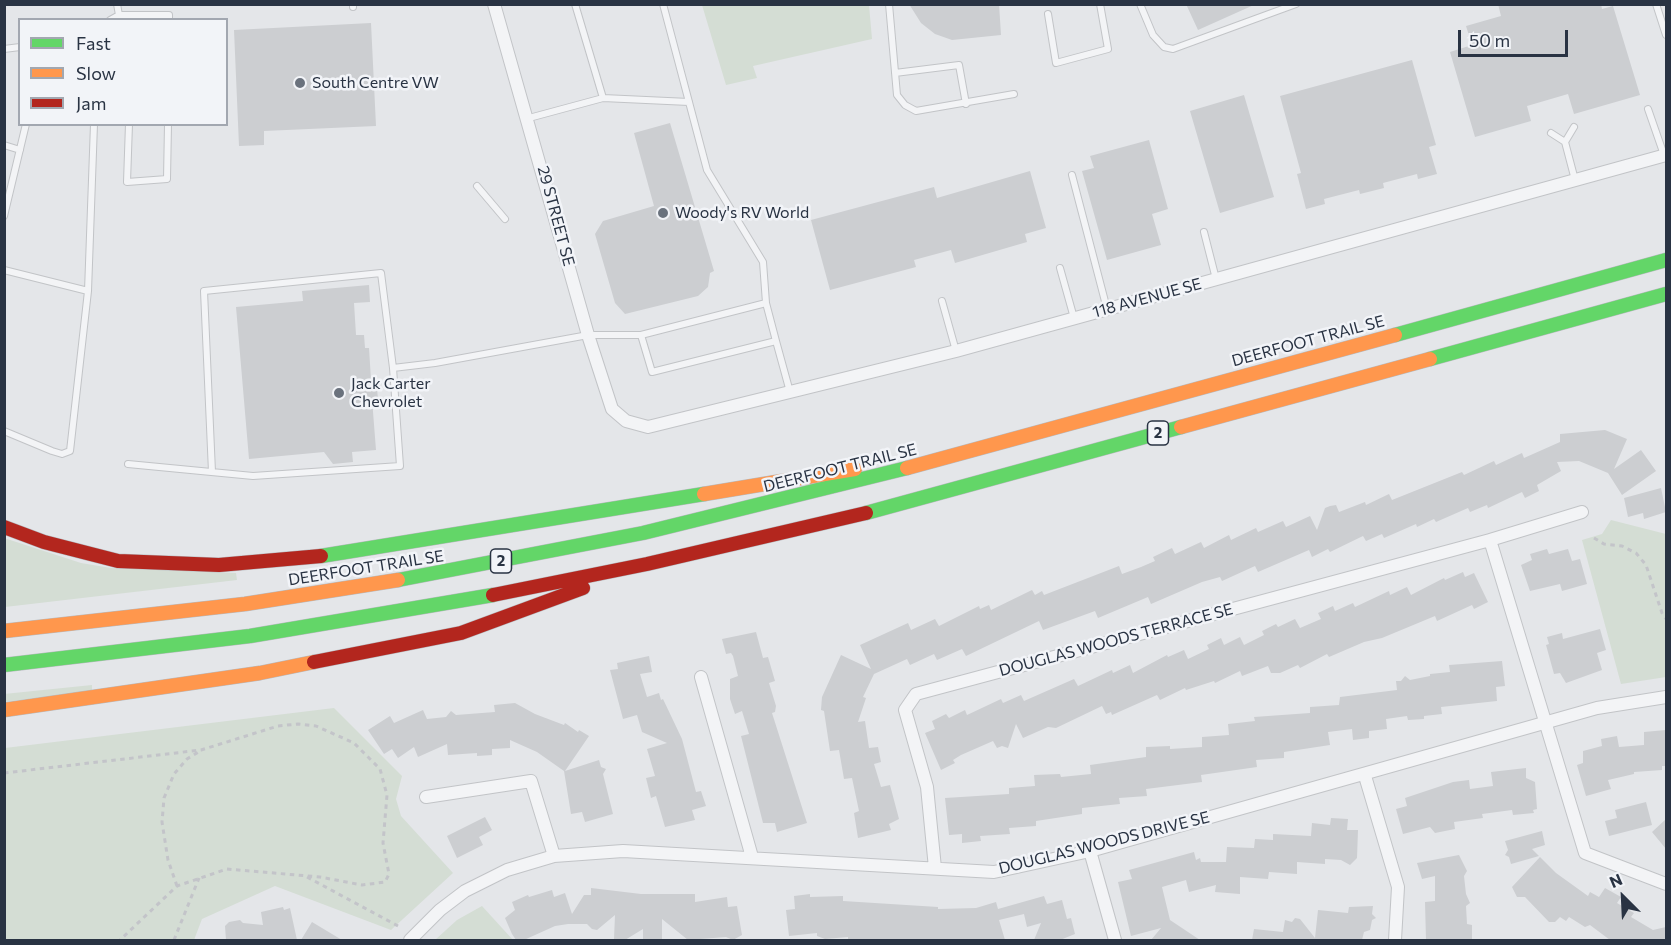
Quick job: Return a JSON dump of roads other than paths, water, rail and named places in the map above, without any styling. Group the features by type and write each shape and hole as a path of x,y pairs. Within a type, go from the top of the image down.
{"highway":[{"name":"DEERFOOT TRAIL SE","path":"4,631 245,604 444,573 643,533 839,486 988,447 1666,260"},
{"name":"2","path":"4,664 250,636 446,605 647,564 843,519 1666,294"},
{"path":"4,526 44,542 118,561 219,565 320,556 988,447"},
{"path":"4,710 260,673 461,633 647,564"}],"street":[{"name":"29 STREET SE","path":"494,4 529,118 588,335 612,409 626,422"},
{"name":"118 AVENUE SE","path":"626,422 648,427 956,351 1665,155"},
{"name":"DOUGLAS WOODS TERRACE SE","path":"935,868 927,787 905,710 916,694 1490,540 1582,512"},
{"path":"1490,540 1586,853 1666,884"},
{"path":"701,677 752,857"},
{"name":"DOUGLAS WOODS DRIVE SE","path":"410,940 440,910 465,891 507,870 554,856 623,851 994,872 1090,851 1365,776 1597,708 1666,697"},
{"path":"1365,776 1398,887 1395,940"},
{"path":"426,796 531,781 554,856"},
{"path":"1090,851 1115,940"}],"lane":[{"path":"117,4 119,15"},
{"path":"575,4 603,98"},
{"path":"663,4 707,170 763,262 766,303 790,393"},
{"path":"889,4 897,95 905,105 916,111 1014,94"},
{"path":"1048,14 1056,63 1108,49 1100,4"},
{"path":"1140,4 1153,35 1164,47 1173,49 1296,4"},
{"path":"1656,4 1666,35"},
{"path":"114,18 119,15 133,17 169,15 169,18"},
{"path":"895,73 959,65 966,104"},
{"path":"529,118 603,98 689,102"},
{"path":"1648,109 1665,155"},
{"path":"4,216 26,126"},
{"path":"4,431 52,451 62,454 70,451 88,291 94,126"},
{"path":"129,126 127,182 167,179 168,126"},
{"path":"1565,142 1574,127"},
{"path":"1551,133 1565,142 1575,180"},
{"path":"4,146 20,150"},
{"path":"1072,175 1107,309"},
{"path":"477,186 505,219"},
{"path":"1204,232 1216,279"},
{"path":"1060,268 1074,318"},
{"path":"4,270 88,291"},
{"path":"128,464 253,476 400,466 393,368 381,273 204,291 212,472"},
{"path":"942,301 956,351"},
{"path":"393,368 435,363 588,335 641,335 766,303"},
{"path":"641,335 652,372 776,340"}],"place":[{"name":"South Centre VW","path":"300,83"},
{"name":"Woody's RV World","path":"663,213"},
{"name":"Jack Carter Chevrolet","path":"339,393"}]}
